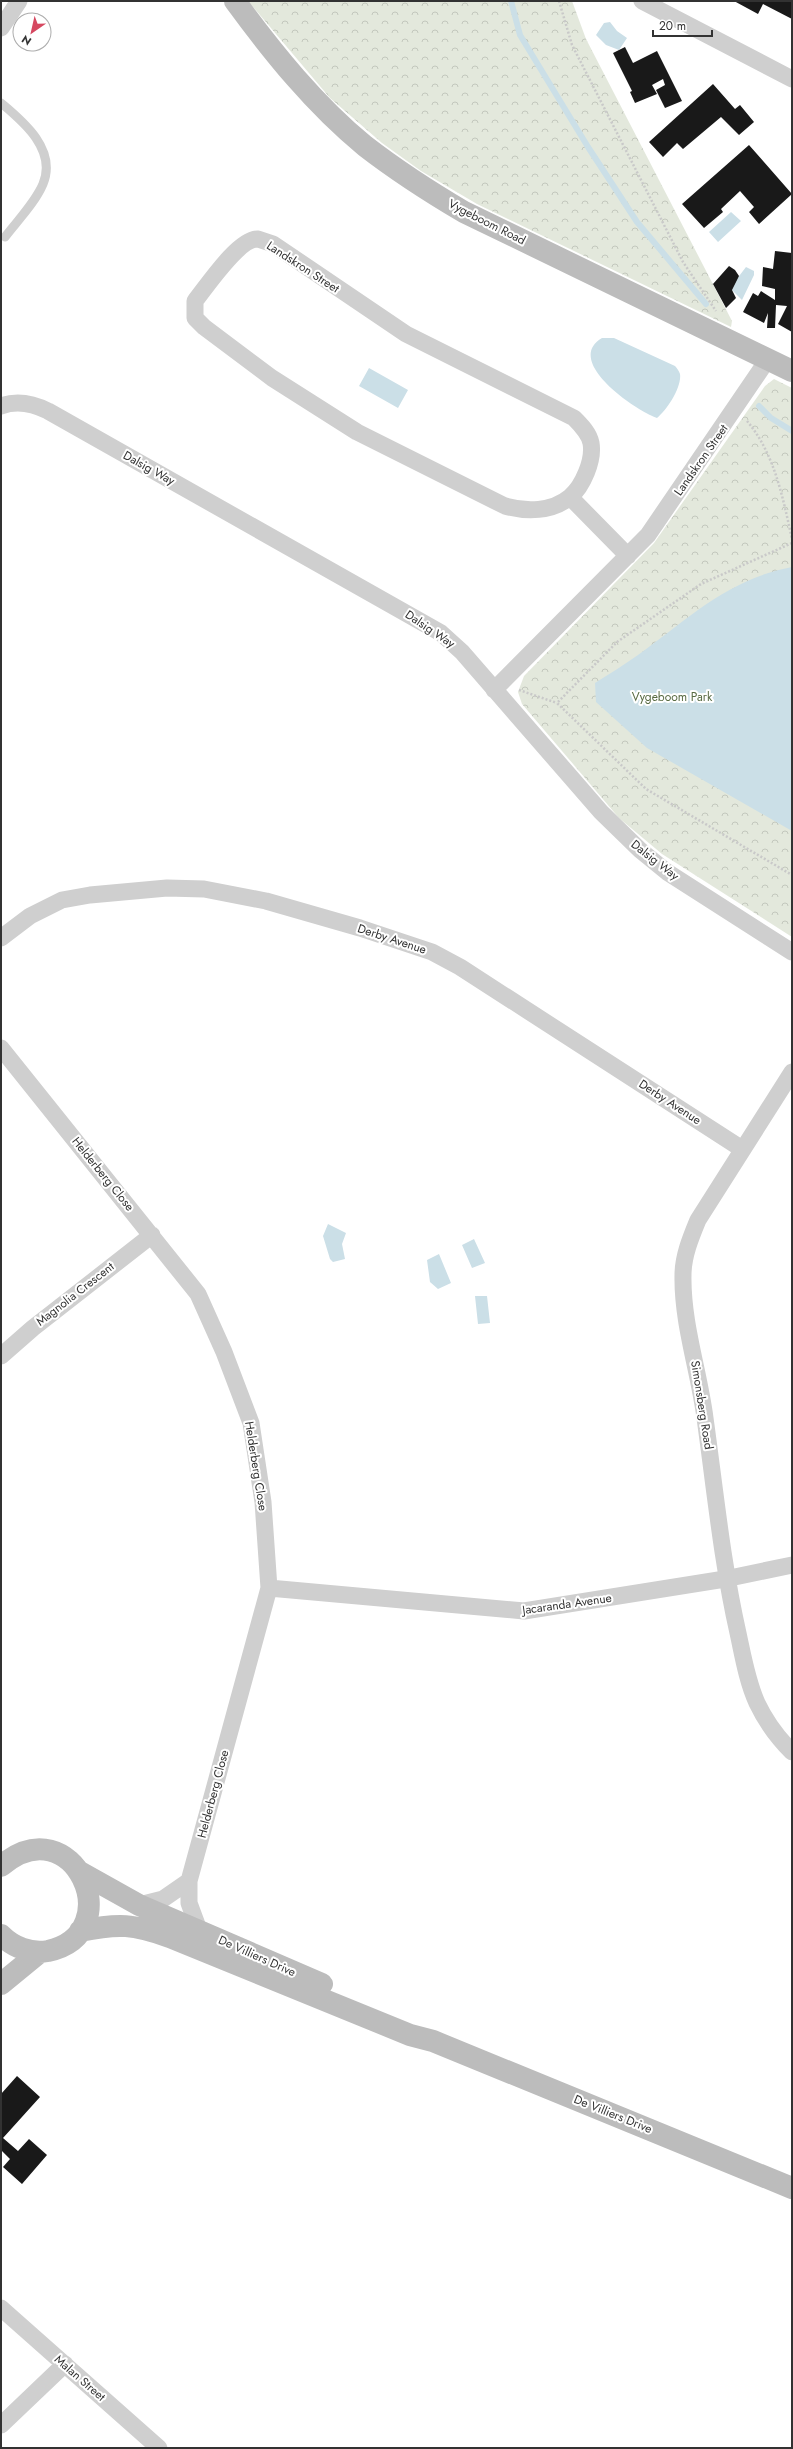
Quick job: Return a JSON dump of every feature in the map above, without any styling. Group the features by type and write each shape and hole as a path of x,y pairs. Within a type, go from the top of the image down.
{"street":[{"path":"1,28 18,1"},
{"name":"Vygeboom Road","path":"235,1 264,41 318,101 365,146 429,191 464,212 792,371"},
{"path":"642,1 792,79"},
{"name":"Landskron Street","path":"253,239 273,244 406,334 574,418 588,436 591,454 582,480 570,497 541,510 522,511 505,506 357,432 272,378 204,327 195,318 195,301 244,244 253,239"},
{"name":"Landskron Street","path":"497,686 648,535 768,359"},
{"name":"Dalsig Way","path":"1,406 17,402 38,406 426,623 462,652 497,686 601,812 640,850 667,872 792,952"},
{"path":"570,497 628,556"},
{"name":"Derby Avenue","path":"1,938 30,916 62,900 90,895 167,888 204,889 266,901 360,928 432,952 460,967 742,1149"},
{"name":"Helderberg Close","path":"1,1048 198,1294 224,1352 251,1423 263,1502 269,1588 189,1881 189,1903 199,1930"},
{"name":"Simonsberg Road","path":"792,1072 698,1220 688,1243 683,1273 684,1302 705,1417 725,1578 742,1653 756,1702 770,1727 792,1752"},
{"name":"Magnolia Crescent","path":"1,1356 33,1328 152,1235"},
{"name":"Jacaranda Avenue","path":"269,1588 524,1611 725,1578 792,1565"},
{"path":"1,1935 7,1941 23,1949 40,1952 56,1949 69,1942 80,1931 87,1917 89,1901 87,1886 80,1872 70,1861 56,1853 41,1850 25,1851 4,1859"},
{"name":"De Villiers Drive","path":"80,1872 139,1905 199,1930 380,2011 428,2035 434,2041"},
{"path":"139,1905 164,1899 189,1881"},
{"name":"De Villiers Drive","path":"80,1931 122,1924 144,1928 410,2035 434,2041 792,2188"},
{"path":"1,1984 40,1952"},
{"name":"Malan Street","path":"1,2308 159,2448"},
{"path":"1,2425 65,2364"}],"lane":[{"path":"1,103 24,123 36,138 46,170 40,190 5,237"}],"path":[{"path":"559,1 572,45 683,262 715,309 729,341"},
{"path":"756,431 779,484 792,539"},
{"path":"557,702 617,642 695,589 792,543"},
{"path":"497,686 557,702 646,789 792,876"}],"green space":[{"path":"248,1 572,1 586,39 732,321 731,327 477,204 421,171 382,143 330,98"},
{"name":"Vygeboom Park","path":"774,379 792,388 792,937 662,854 619,818 522,704 518,692 524,676 654,543 765,386"}],"shaded area":[{"path":"610,22 617,31 627,38 619,50 606,45 596,35 604,23"},
{"path":"731,212 741,221 718,242 709,232"},
{"path":"746,267 754,271 754,275 742,300 732,290 733,284"},
{"path":"602,338 614,338 675,366 680,374 679,385 665,410 657,418 620,395 607,384 596,371 591,359 592,348"},
{"path":"369,368 408,390 398,408 359,386"},
{"path":"792,567 792,831 647,748 596,702 595,683 633,659 692,614 729,590 769,573"},
{"path":"328,1224 346,1233 342,1244 345,1259 333,1262 330,1259 323,1236"},
{"path":"474,1239 485,1263 472,1268 462,1245"},
{"path":"439,1254 451,1283 438,1289 430,1282 427,1260"},
{"path":"475,1296 487,1296 490,1323 478,1324"}],"building":[{"path":"734,1 792,1 792,19 763,4 758,14"},
{"path":"625,47 633,63 657,51 682,101 665,108 656,90 665,85 663,79 652,85 657,94 635,103 630,92 632,91 613,53"},
{"path":"713,84 735,109 740,105 754,122 739,135 721,117 683,149 677,143 663,157 649,142"},
{"path":"749,145 792,194 759,224 749,212 754,207 740,191 721,209 723,212 704,228 682,204"},
{"path":"775,251 792,253 792,332 778,324 787,306 776,305 775,328 767,328 768,313 764,323 743,312 753,293 758,296 761,291 775,300 775,289 762,286 763,267 773,269"},
{"path":"729,266 735,270 739,276 732,290 736,298 726,308 713,284"},
{"path":"17,2076 40,2097 3,2138 18,2151 29,2139 47,2155 22,2184 3,2167 10,2159 1,2150 1,2094"}],"waterway":[{"path":"511,1 520,35 588,147 637,222 706,304"},
{"path":"759,406 771,418 792,431"}]}
